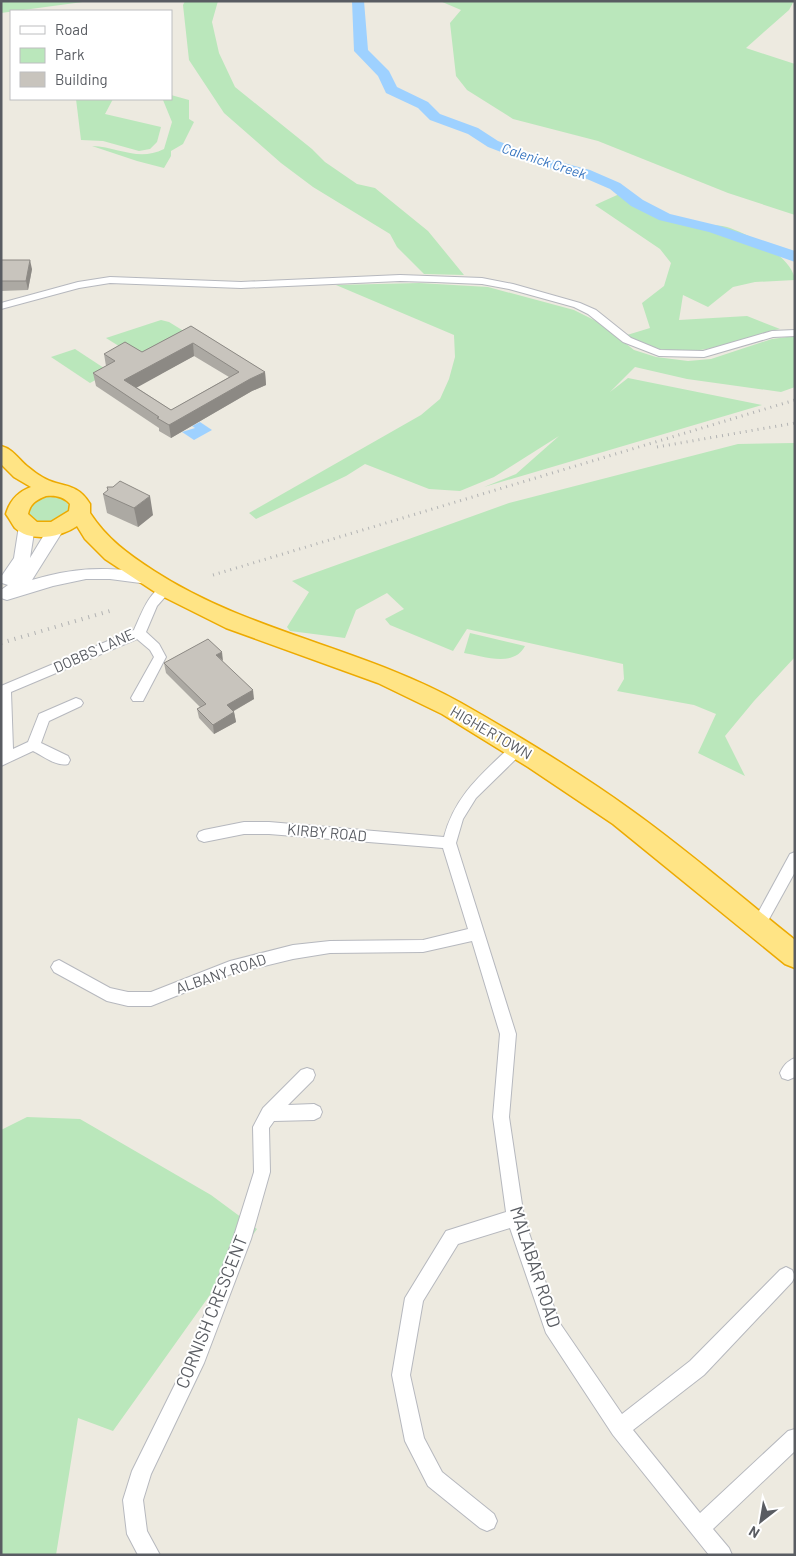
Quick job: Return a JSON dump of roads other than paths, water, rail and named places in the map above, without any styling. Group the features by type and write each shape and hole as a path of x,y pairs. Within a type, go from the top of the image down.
{"highway":[{"path":"1,452 21,472 50,489"},
{"path":"1,475 12,486 20,503 19,519 27,526 40,530 57,528 68,524 79,513 80,504 73,495 63,490 50,489 34,493 20,503"},
{"name":"HIGHERTOWN","path":"79,513 102,544 113,554 157,583"},
{"name":"HIGHERTOWN","path":"57,528 76,536 105,560 157,583 234,622 386,677 450,708 537,760 622,816 795,956"}],"street":[{"path":"1,306 78,285 110,280 241,285 400,278 436,279 482,281 510,286 577,304 599,317 627,340 641,347 659,352 704,354 772,334 795,333"},
{"path":"3,592 22,558 27,526"},
{"path":"3,592 27,575 57,528"},
{"path":"3,592 83,574 114,574 157,583"},
{"name":"DOBBS LANE","path":"3,690 139,633 152,604 157,583"},
{"path":"138,698 160,657 155,647 139,633"},
{"path":"3,690 4,760 33,745 44,718 76,703"},
{"path":"33,745 64,760"},
{"path":"450,843 456,818 472,794 517,749"},
{"name":"KIRBY ROAD","path":"204,836 244,828 269,828 450,843"},
{"name":"MALABAR ROAD","path":"450,843 508,1034 501,1117 515,1218 552,1327 620,1428 698,1528 722,1555"},
{"path":"758,926 794,863"},
{"name":"ALBANY ROAD","path":"59,967 107,994 128,999 151,999 230,968 293,952 330,947 422,946 478,933"},
{"name":"CORNISH CRESCENT","path":"150,1555 137,1534 133,1500 142,1471 195,1363 242,1239 262,1172 261,1128 269,1113 307,1075"},
{"path":"269,1113 314,1112"},
{"path":"487,1521 435,1479 415,1441 401,1375 414,1298 452,1237 515,1218"},
{"path":"620,1428 697,1368 786,1276"},
{"path":"698,1528 795,1438"}],"water":[{"path":"200,422 212,430 194,440 182,432 195,428 192,426"}],"waterway":[{"name":"Calenick Creek","path":"358,1 361,51 384,74 391,90 423,105 435,117 473,131 493,144 532,159 585,173 615,186 637,203 665,217 714,229 795,257"}],"railway":[{"path":"213,575 795,400"},
{"path":"657,447 795,423"},
{"path":"1,643 113,610"}]}
